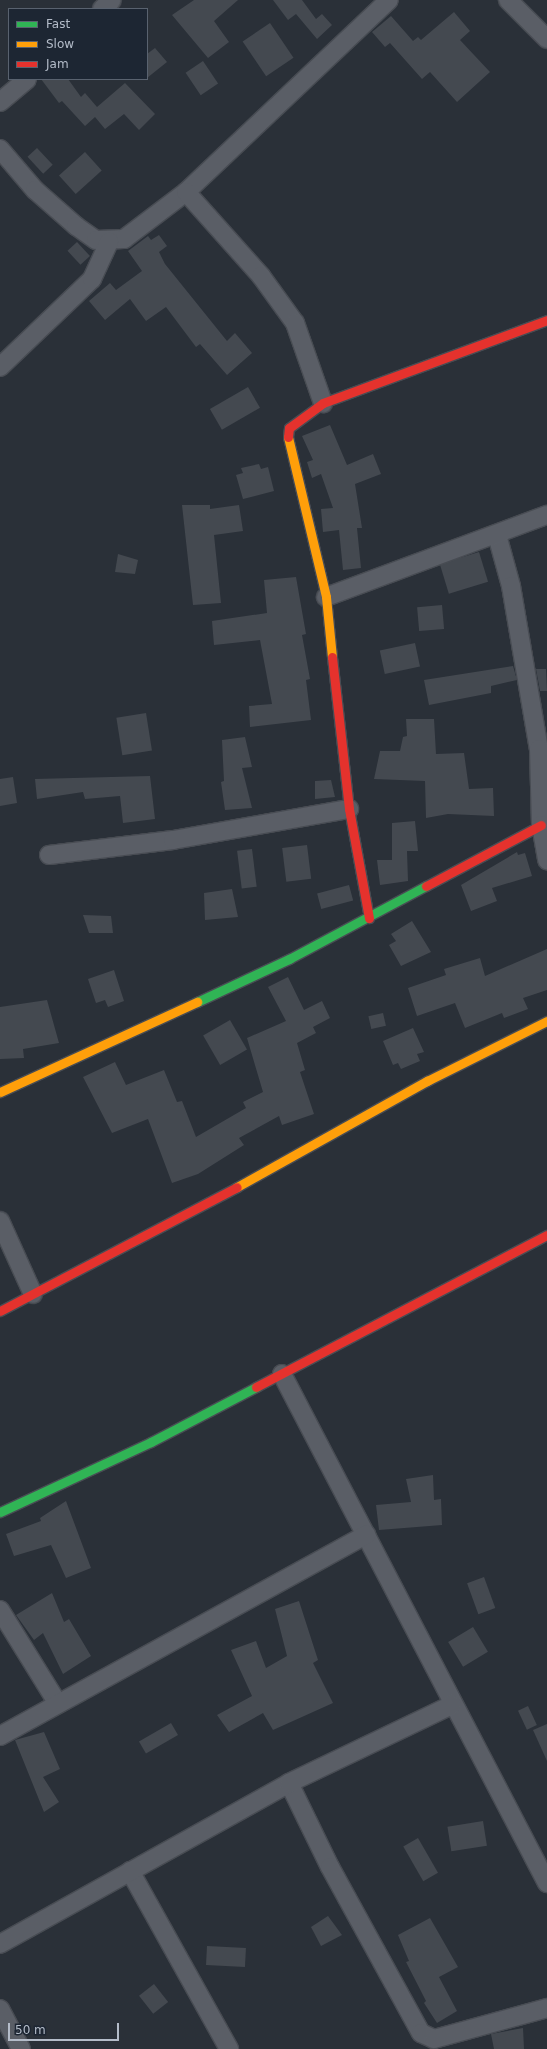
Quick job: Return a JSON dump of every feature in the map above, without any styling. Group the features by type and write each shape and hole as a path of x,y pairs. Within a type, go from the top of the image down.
{"street":[{"path":"103,8 112,0"},
{"path":"0,149 35,190 76,226 96,240 109,242 137,232 186,192 389,0"},
{"path":"508,0 547,39"},
{"path":"0,102 26,80"},
{"path":"186,192 261,276 295,323 324,404"},
{"path":"0,366 92,279 109,242"},
{"path":"369,918 349,809 326,597 288,434 293,423 324,404 547,320"},
{"path":"326,597 497,535 547,515"},
{"path":"497,535 511,586 532,706 544,798 541,825 547,860"},
{"path":"49,855 173,840 349,809"},
{"path":"0,1092 282,963 541,825"},
{"path":"0,1311 202,1208 427,1081 547,1021"},
{"path":"0,1222 33,1294"},
{"path":"0,1512 151,1442 547,1235"},
{"path":"282,1374 402,1601 452,1705 547,1883"},
{"path":"0,1736 366,1535"},
{"path":"0,1610 58,1704"},
{"path":"0,1944 289,1783 452,1705"},
{"path":"289,1783 330,1867 421,2032 434,2039 547,2008"},
{"path":"130,1871 229,2049"},
{"path":"0,2009 21,2049"}],"building":[{"path":"194,0 238,0 214,21 229,42 208,58 172,15"},
{"path":"273,0 302,0 316,19 322,14 332,25 317,39 296,14 288,20"},
{"path":"454,12 470,31 460,40 490,72 457,102 430,72 422,79 390,43 385,47 372,32 391,16 413,41 418,37 421,40"},
{"path":"270,23 293,58 266,76 243,41"},
{"path":"155,48 167,62 148,77 148,53"},
{"path":"203,61 218,83 201,95 186,73"},
{"path":"42,80 69,80 81,97 85,93 97,107 125,83 155,114 139,130 124,114 105,129 95,117 85,126 62,101 59,103"},
{"path":"37,148 53,165 43,174 27,157"},
{"path":"85,152 102,171 76,194 59,175"},
{"path":"159,235 167,246 159,252 165,264 227,341 235,333 252,353 227,375 200,344 196,347 166,307 146,321 130,299 105,320 89,301 110,283 116,290 142,271 128,251 148,236 151,240"},
{"path":"77,242 90,256 80,265 67,251"},
{"path":"248,387 260,408 222,430 210,409"},
{"path":"330,425 347,465 373,454 381,474 355,484 362,528 357,528 361,568 343,570 339,530 323,532 321,509 333,508 321,474 312,478 307,462 313,460 302,436"},
{"path":"259,464 261,469 268,467 274,491 243,499 236,475 243,473 241,468"},
{"path":"182,505 210,505 210,509 239,505 243,531 214,535 221,603 193,605"},
{"path":"479,552 488,582 449,594 440,564"},
{"path":"118,554 138,560 135,574 115,572"},
{"path":"296,577 306,634 302,635 310,679 306,680 311,720 250,727 249,706 272,704 260,640 214,645 212,621 267,613 264,580"},
{"path":"442,605 444,629 419,631 417,607"},
{"path":"415,643 420,666 385,674 380,650"},
{"path":"513,666 517,680 491,686 491,693 429,705 424,680"},
{"path":"536,669 546,669 547,691 540,691"},
{"path":"146,713 152,751 122,755 116,718"},
{"path":"406,719 434,719 436,754 464,753 469,789 493,788 494,816 448,814 426,818 425,781 374,779 380,751 400,751 403,737 407,736"},
{"path":"245,737 252,767 242,768 252,808 225,810 221,782 224,781 222,740"},
{"path":"150,776 155,819 123,823 120,796 85,799 83,792 37,799 35,779"},
{"path":"13,777 17,803 0,806 0,779"},
{"path":"331,780 335,797 315,799 315,781"},
{"path":"415,821 418,851 407,851 408,881 380,885 377,860 392,860 392,823"},
{"path":"307,845 311,879 286,882 282,848"},
{"path":"252,849 257,887 242,889 237,851"},
{"path":"517,852 518,855 525,853 532,876 492,888 497,901 471,911 461,885"},
{"path":"349,885 353,900 321,909 317,894"},
{"path":"232,889 238,917 205,920 204,893"},
{"path":"83,915 111,916 113,933 89,933"},
{"path":"412,921 431,952 401,966 389,945 396,941 391,934"},
{"path":"547,949 547,990 523,998 528,1009 504,1018 502,1013 465,1028 455,1003 417,1016 408,988 446,975 444,969 480,958 485,976"},
{"path":"114,970 124,1001 108,1007 105,1000 96,1003 88,979"},
{"path":"288,977 304,1010 322,1001 330,1018 313,1027 316,1033 297,1043 305,1070 300,1072 314,1114 282,1125 279,1116 239,1138 244,1145 198,1174 172,1183 148,1119 112,1133 83,1077 115,1062 126,1085 164,1070 177,1102 182,1101 196,1137 246,1108 243,1102 263,1092 247,1038 286,1021 268,987"},
{"path":"47,1000 59,1043 23,1049 24,1058 0,1059 0,1007"},
{"path":"383,1013 386,1026 371,1029 368,1016"},
{"path":"230,1020 247,1049 220,1065 203,1036"},
{"path":"413,1028 424,1052 417,1054 420,1061 401,1069 398,1063 393,1065 383,1041"},
{"path":"433,1475 434,1500 441,1499 442,1525 379,1530 376,1505 411,1502 406,1479"},
{"path":"66,1501 91,1568 66,1578 51,1545 14,1556 6,1534 41,1521 40,1518"},
{"path":"484,1577 495,1608 478,1614 467,1583"},
{"path":"52,1593 64,1622 69,1619 91,1656 63,1674 43,1633 34,1640 16,1615"},
{"path":"299,1601 318,1660 313,1663 333,1703 273,1730 263,1713 229,1732 217,1715 252,1696 231,1650 256,1641 266,1668 287,1656 275,1609"},
{"path":"473,1627 488,1652 463,1667 448,1642"},
{"path":"528,1706 537,1725 527,1730 518,1711"},
{"path":"171,1723 178,1735 146,1754 139,1742"},
{"path":"547,1724 547,1761 533,1730"},
{"path":"44,1732 60,1769 43,1777 59,1802 44,1812 15,1740"},
{"path":"483,1821 487,1846 451,1851 447,1827"},
{"path":"418,1838 438,1873 423,1881 403,1846"},
{"path":"328,1916 342,1935 321,1946 311,1927"},
{"path":"430,1918 458,1967 439,1977 457,2011 437,2023 424,2003 426,2001 406,1962 409,1961 398,1935"},
{"path":"207,1946 246,1948 245,1967 206,1965"},
{"path":"154,1984 168,2002 153,2014 139,1996"},
{"path":"523,2028 524,2049 494,2049 491,2034"}],"traffic: fast":[{"path":"197,1002 289,959 426,886"},
{"path":"0,1512 151,1442 256,1387"}],"traffic: slow":[{"path":"288,437 326,597 332,657"},
{"path":"0,1092 197,1002"},
{"path":"237,1187 427,1081 547,1021"}],"traffic: jam":[{"path":"288,437 289,428 323,403 547,320"},
{"path":"332,657 349,809 369,918"},
{"path":"426,886 541,825"},
{"path":"0,1311 237,1187"},
{"path":"256,1387 547,1235"}]}
